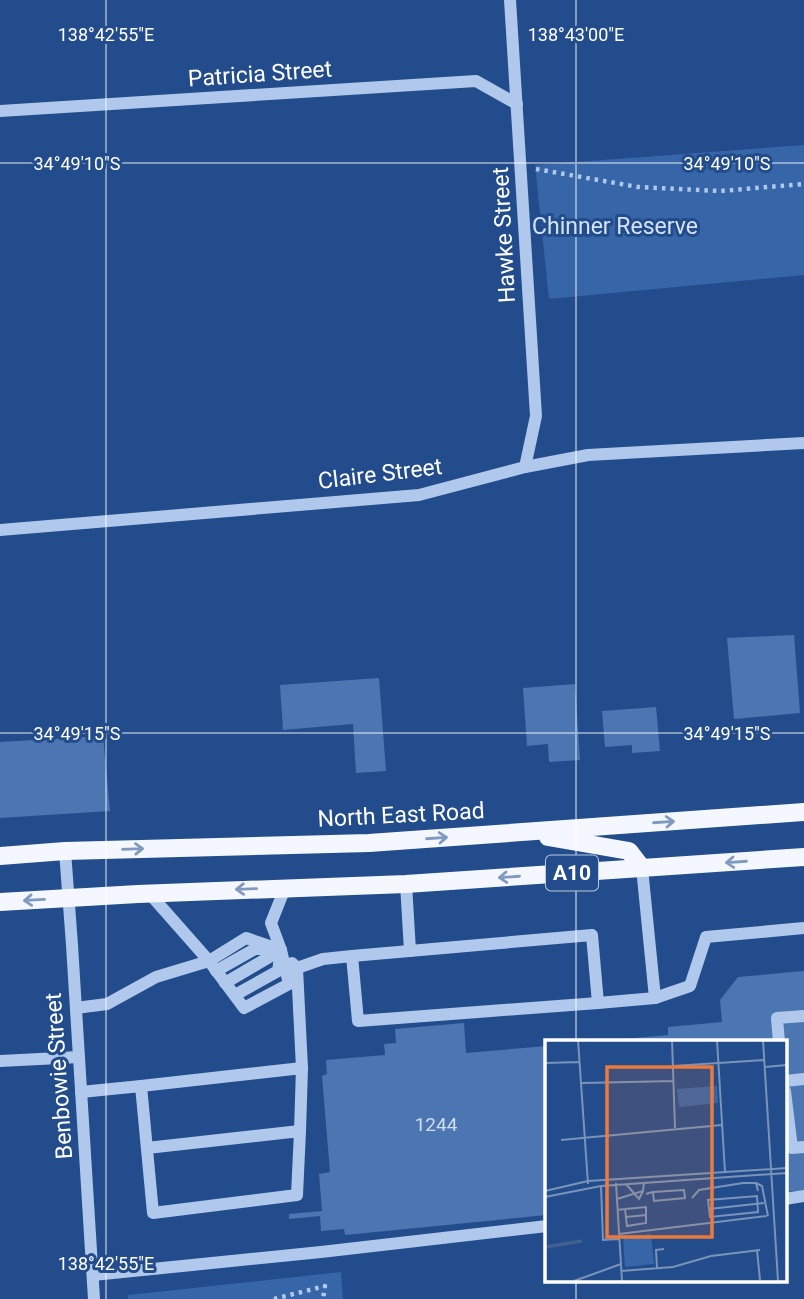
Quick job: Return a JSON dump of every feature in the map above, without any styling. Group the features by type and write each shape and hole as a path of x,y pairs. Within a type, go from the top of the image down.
{"main road":[{"name":"North East Road","path":"0,856 65,851 369,843 804,812"},
{"path":"520,832 629,852 642,868"},
{"name":"A10","path":"0,902 149,893 406,884 804,857"}],"street":[{"name":"Hawke Street","path":"510,0 536,416 525,467"},
{"name":"Patricia Street","path":"0,111 475,81 517,104"},
{"name":"Claire Street","path":"0,530 419,495 525,467 588,456 804,443"},
{"name":"Benbowie Street","path":"65,851 94,1299"},
{"path":"642,868 655,998"},
{"path":"406,884 410,951"},
{"path":"149,893 244,1008 289,984 271,923 285,888"},
{"path":"352,956 358,1021 655,998 690,986 706,937 804,928"},
{"path":"297,968 323,959 592,935 598,1003"},
{"path":"76,1008 107,1004 156,977 212,966 246,938 281,950 297,968 302,1068 297,1195 153,1213 141,1086"},
{"path":"225,983 281,950"},
{"path":"234,995 278,971 281,950"},
{"path":"779,1040 777,1018 804,1016"},
{"path":"0,1061 79,1057"},
{"path":"81,1092 302,1068"},
{"path":"786,1081 804,1079"},
{"path":"786,1099 792,1148 804,1147"},
{"path":"147,1148 300,1130"},
{"path":"786,1199 804,1196"},
{"path":"93,1275 545,1226"}],"path":[{"path":"521,167 638,187 720,191 804,184"},
{"path":"274,1299 325,1286 323,1299"}],"green space":[{"name":"Chinner Reserve","path":"804,145 804,275 549,299 535,165"},
{"path":"341,1272 343,1299 128,1299 128,1295"}],"building":[{"path":"794,635 800,713 734,719 727,638"},
{"path":"379,678 386,771 356,773 353,724 283,730 280,685"},
{"path":"575,684 580,760 549,762 548,744 527,746 523,688"},
{"path":"656,707 660,751 632,753 632,745 605,747 602,711"},
{"path":"103,736 110,811 0,818 0,742"},
{"path":"804,971 804,1190 786,1192 786,1040 613,1040 668,1035 668,1027 722,1022 720,1000 738,977"},
{"path":"464,1023 466,1053 545,1046 545,1215 345,1235 344,1229 321,1231 320,1216 289,1219 289,1214 322,1211 319,1174 330,1172 322,1076 327,1074 326,1060 385,1055 384,1044 396,1043 395,1029"}]}
